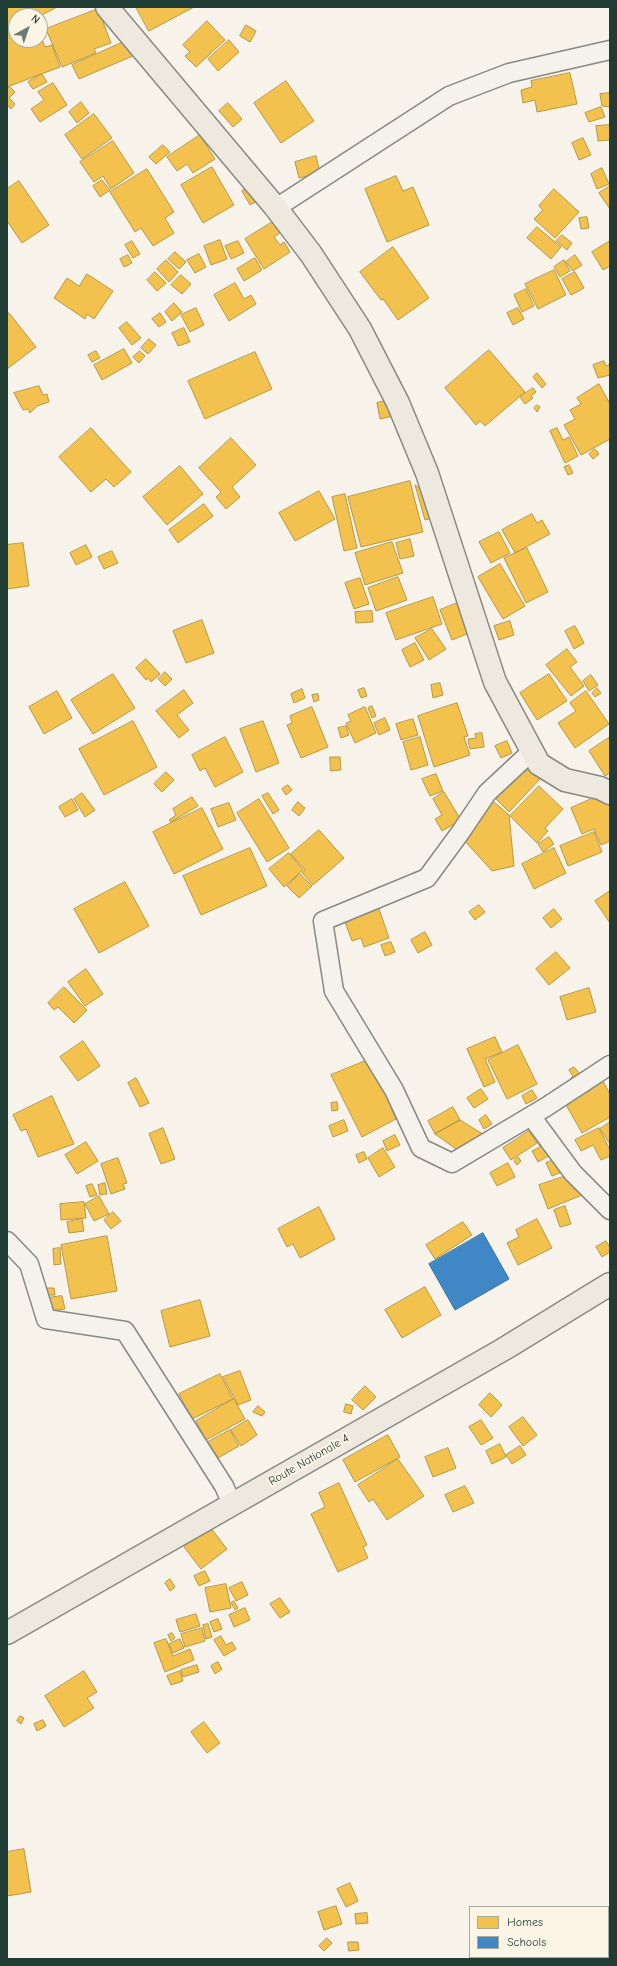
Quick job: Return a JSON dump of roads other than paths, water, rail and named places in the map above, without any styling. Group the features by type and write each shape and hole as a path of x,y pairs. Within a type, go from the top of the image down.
{"main road":[{"path":"107,7 276,208 311,254 360,329 398,403 427,474 495,682 539,764 565,780 600,788 610,793"},
{"name":"Route Nationale 4","path":"7,1633 504,1349 610,1284"}],"street":[{"path":"276,208 449,96 509,73 610,50"},
{"path":"532,750 487,793 427,878 323,921 334,991 394,1090 421,1148 452,1163 531,1116 610,1065"},
{"path":"531,1116 573,1174 610,1210"},
{"path":"7,1241 29,1264 46,1319 125,1331 224,1486 232,1504"}]}
